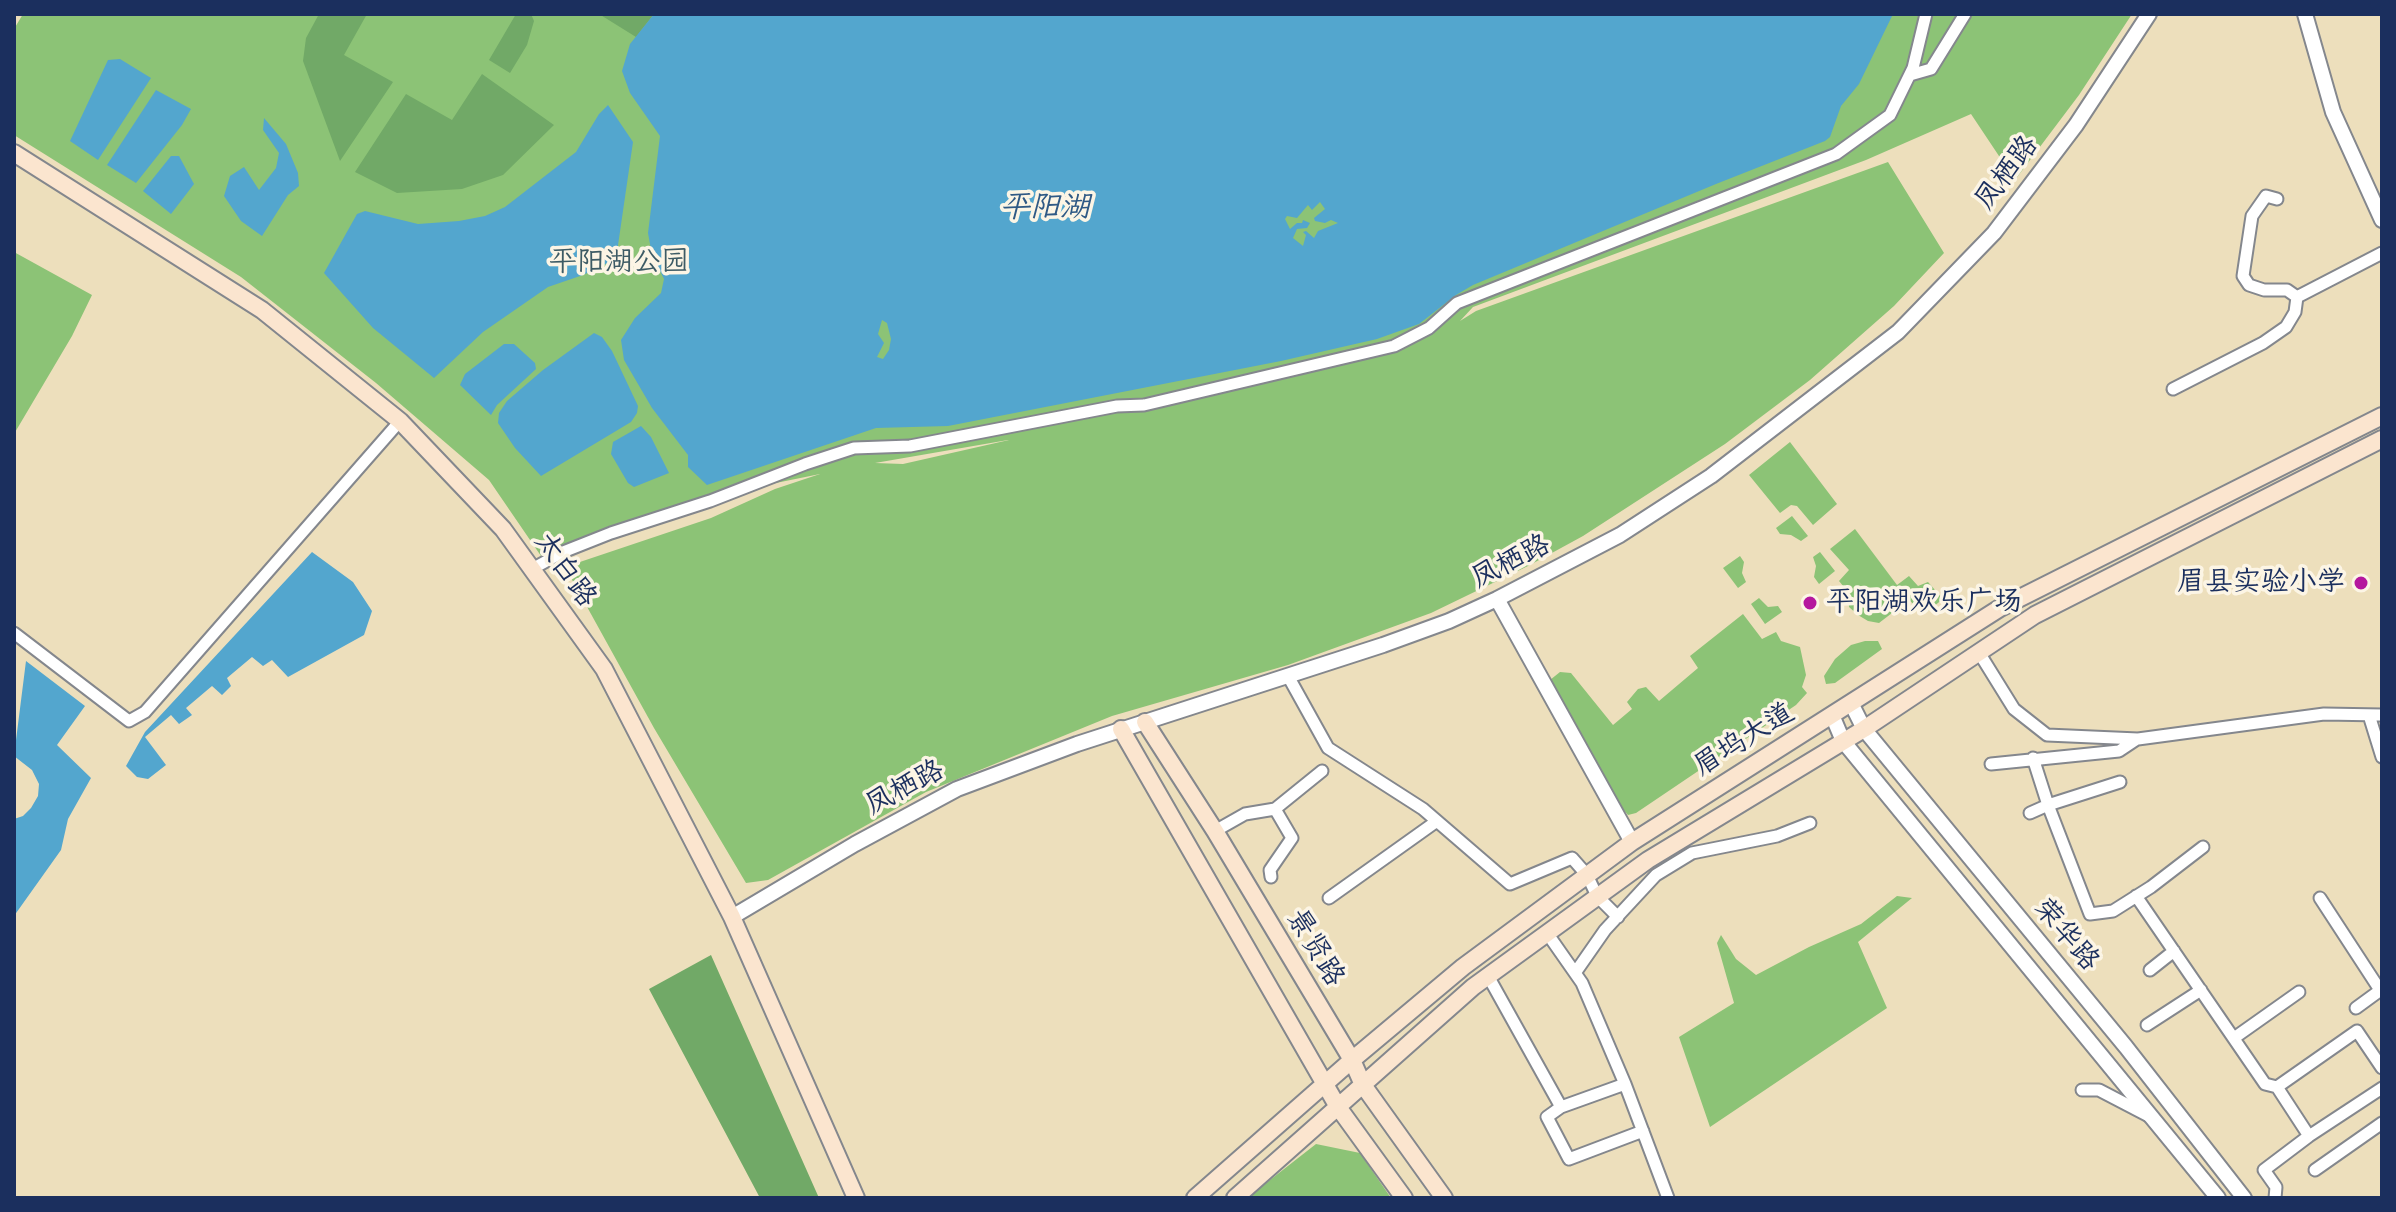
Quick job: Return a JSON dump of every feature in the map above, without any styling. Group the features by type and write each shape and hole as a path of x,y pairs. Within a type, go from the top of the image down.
{"main road":[{"name":"太白路","path":"14,153 262,310 400,421 503,529 604,669 732,917 856,1198"},
{"name":"眉坞大道","path":"1195,1198 1463,967 1632,842 2000,608 2382,416"},
{"name":"眉坞大道","path":"1235,1198 1488,976 1648,860 1864,729 2035,615 2382,439"},
{"name":"景贤路","path":"1145,722 1215,831 1352,1060 1363,1085 1444,1198"},
{"name":"景贤路","path":"1121,729 1338,1107 1404,1198"}],"street":[{"path":"532,569 563,552 611,533 710,501 854,448 910,446 1117,406 1144,405 1394,346 1429,328 1457,303 1836,154 1890,115 1910,75 1926,14"},
{"path":"1910,75 1931,69 1965,14"},
{"name":"凤栖路","path":"732,917 855,844 957,789 1121,729 1383,645 1497,599 1620,535 1711,476 1898,332 1994,233 2076,125 2149,14"},
{"path":"2305,14 2333,112 2382,220"},
{"path":"2277,199 2266,196 2252,216 2243,276 2249,285 2264,290 2287,290 2297,297"},
{"path":"2297,297 2382,253"},
{"path":"2173,389 2263,343 2286,327 2295,312 2297,297"},
{"path":"14,633 129,721 145,712 400,421"},
{"path":"1497,599 1632,842"},
{"path":"1978,651 2014,709 2047,735 2138,739 2324,714 2382,715"},
{"path":"1288,676 1328,748 1423,809 1510,884 1572,858 1587,875 1597,896 1618,917"},
{"name":"荣华路","path":"1851,703 1864,729 2126,1047 2244,1198"},
{"name":"荣华路","path":"1832,715 1843,741 2218,1198"},
{"path":"2369,715 2382,757"},
{"path":"1991,764 2119,751 2138,739"},
{"path":"2033,758 2090,914 2113,911 2203,847"},
{"path":"1215,831 1245,814 1275,809 1322,771"},
{"path":"2030,813 2120,782"},
{"path":"1271,877 1270,870 1292,838 1275,809"},
{"path":"1329,898 1437,821"},
{"path":"1575,973 1618,917 1656,875 1692,853 1777,836 1810,823"},
{"path":"2136,896 2265,1084 2277,1087 2309,1136"},
{"path":"2320,898 2381,990 2356,1008"},
{"path":"1547,933 1582,983 1625,1084 1665,1197"},
{"path":"2150,970 2174,951"},
{"path":"1488,976 1561,1107"},
{"path":"2147,1025 2201,990"},
{"path":"2234,1038 2299,992"},
{"path":"2277,1087 2357,1031 2382,1067"},
{"path":"1625,1084 1561,1107 1547,1117 1569,1159 1643,1131"},
{"path":"2275,1198 2276,1187 2264,1170 2382,1088"},
{"path":"2082,1090 2099,1090 2153,1118"},
{"path":"2315,1170 2382,1123"}],"green space":[{"name":"平阳湖公园","path":"23,14 2132,14 2079,95 2015,180 1971,114 1866,160 1473,307 1460,321 1476,311 1888,162 1944,253 1894,306 1810,380 1725,444 1583,536 1431,613 1288,665 1112,716 926,792 768,880 746,883 654,728 565,567 711,518 775,489 820,474 697,499 541,556 489,480 376,383 241,277 14,135 14,29","holes":["1009,440 903,464 875,463"]},
{"path":"319,14 367,14 344,55 393,82 340,161 303,61 306,38"},
{"path":"516,14 531,14 534,21 527,45 510,73 489,60"},
{"path":"599,14 654,14 636,37"},
{"path":"482,74 554,125 503,175 462,189 397,193 355,172 406,94 452,120"},
{"path":"14,252 92,295 72,336 14,434"},
{"path":"1790,442 1837,504 1813,525 1797,506 1791,505 1780,513 1749,475"},
{"path":"1792,516 1808,536 1801,541 1791,535 1780,534 1776,528"},
{"path":"1855,529 1897,585 1909,576 1918,586 1928,582 1943,599 1924,614 1909,600 1879,623 1858,615 1849,607 1848,592 1839,581 1849,570 1830,549"},
{"path":"1820,552 1835,571 1819,584 1814,577 1816,566 1813,557"},
{"path":"1740,556 1744,562 1742,573 1746,582 1738,588 1723,568"},
{"path":"1759,598 1768,607 1778,606 1782,612 1765,624 1751,604"},
{"path":"1743,614 1762,639 1776,632 1781,641 1800,647 1806,675 1802,687 1807,693 1796,705 1636,813 1628,815 1550,680 1560,672 1571,673 1613,725 1632,709 1627,702 1638,689 1646,687 1659,701 1698,668 1690,656"},
{"path":"1878,641 1882,649 1835,683 1826,684 1824,676 1835,659 1851,645"},
{"path":"1897,896 1912,898 1858,942 1887,1008 1710,1127 1679,1037 1734,1003 1717,943 1721,935 1736,959 1756,975 1861,924"},
{"path":"711,955 819,1198 760,1198 649,989"},
{"path":"1316,1144 1360,1153 1391,1198 1247,1198"}],"water":[{"name":"平阳湖","path":"654,14 1893,14 1859,84 1841,106 1830,137 1825,141 1473,285 1419,324 1377,339 1281,361 948,426 876,428 707,485 688,467 688,455 652,408 624,360 621,340 635,318 661,293 664,279 652,255 648,233 660,136 630,93 622,71 630,44","holes":["1320,202 1325,209 1314,218 1315,221 1338,223 1318,231 1314,238 1303,232 1306,235 1303,246 1293,238 1297,229 1307,228 1310,223 1303,220 1290,229 1285,219 1287,216 1297,218 1308,205 1312,210","882,320 887,323 891,339 883,359 877,357 884,343 878,334"]},
{"path":"120,59 151,78 98,160 70,141 108,60"},
{"path":"156,90 191,109 136,183 107,165"},
{"path":"608,105 633,142 616,259 548,287 483,332 434,378 373,328 324,273 357,214 365,211 418,224 485,216 505,207 576,152"},
{"path":"264,118 286,144 298,173 299,186 288,195 262,236 241,221 224,196 230,176 244,167 259,190 276,168 279,153 263,130"},
{"path":"171,156 179,156 194,184 171,214 143,191"},
{"path":"594,333 602,337 612,351 638,406 637,413 631,422 541,476 515,448 498,423 499,413 507,401 543,370"},
{"path":"504,344 514,344 535,363 536,369 497,405 491,415 460,385 465,374"},
{"path":"641,426 651,437 669,473 634,487 628,483 611,454 613,442"},
{"path":"312,552 353,582 372,611 364,635 288,677 272,660 263,666 252,657 227,678 231,686 222,695 212,686 186,708 192,715 179,724 171,715 145,737 166,765 148,779 137,777 126,766 145,732"},
{"path":"26,661 85,706 57,745 91,778 68,819 61,850 14,916 14,819 31,808 38,796 39,784 32,770 14,756"}],"place":[{"name":"眉县实验小学","path":"2361,583"},
{"name":"平阳湖欢乐广场","path":"1810,603"}]}
